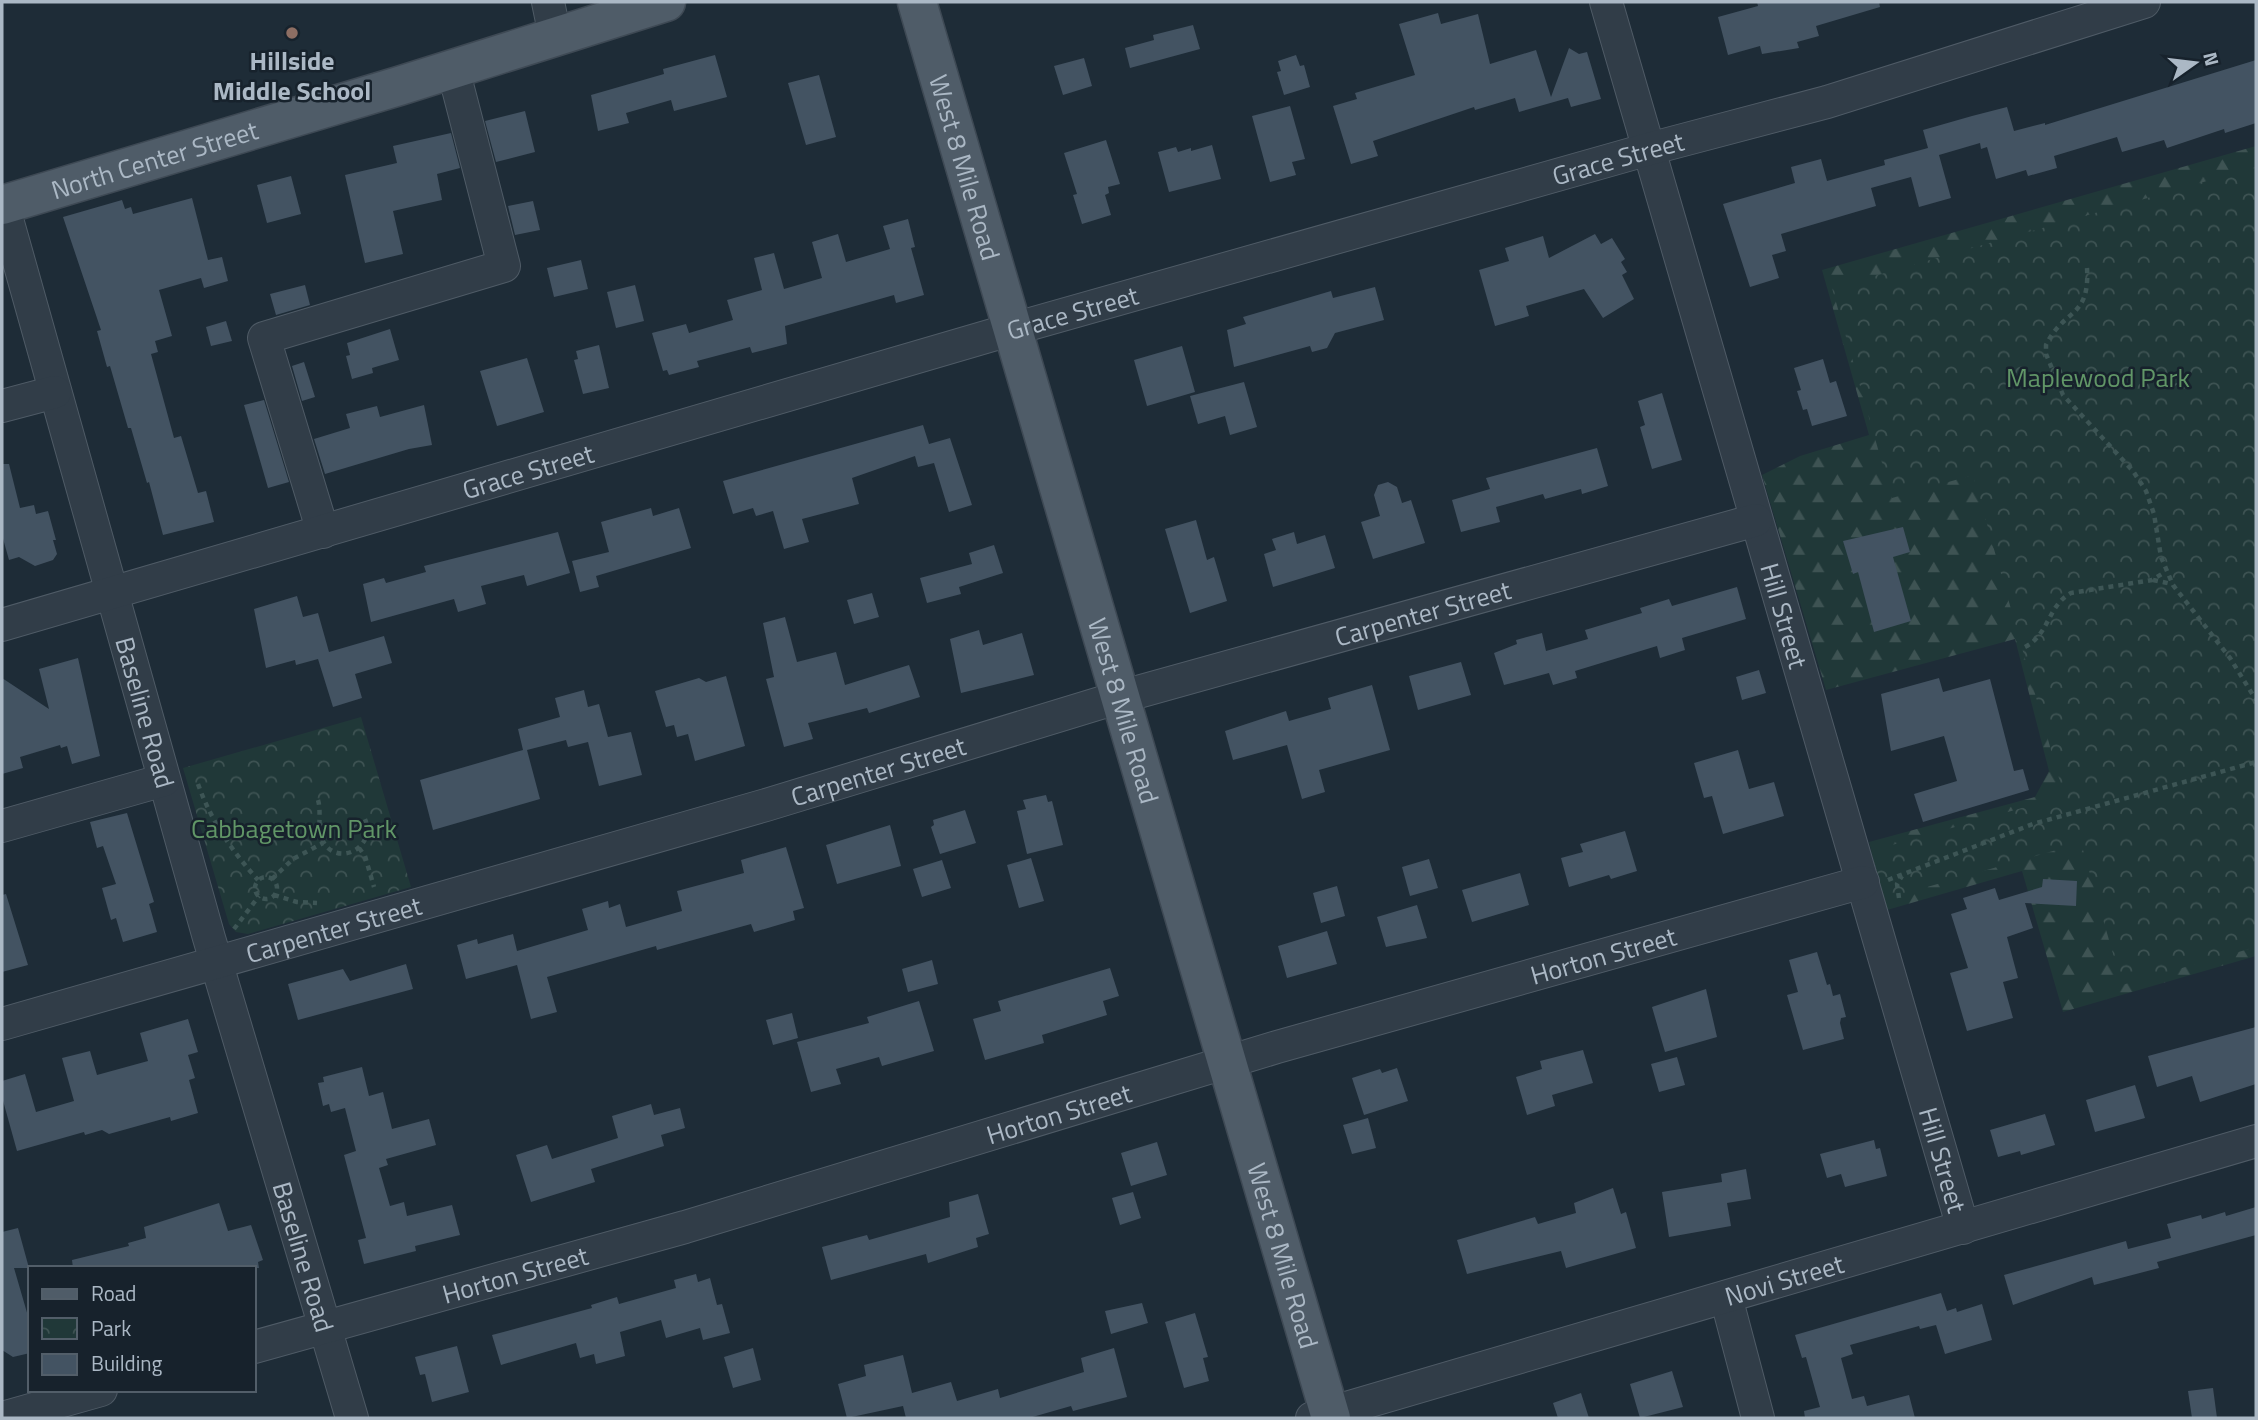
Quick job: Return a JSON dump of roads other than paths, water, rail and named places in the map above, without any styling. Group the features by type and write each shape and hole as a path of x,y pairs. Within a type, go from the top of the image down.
{"main road":[{"name":"North Center Street","path":"2,205 453,69 551,19 666,2"},
{"name":"West 8 Mile Road","path":"917,2 1227,1062 1324,1417"}],"street":[{"name":"Hill Street","path":"1606,2 1963,1228"},
{"name":"Grace Street","path":"2,625 1013,329 1128,299 1649,149 1827,102 2144,2"},
{"path":"323,532 264,338 504,266 453,69"},
{"name":"Baseline Road","path":"2,205 111,593 180,778 215,961 352,1418"},
{"path":"2,406 55,392"},
{"name":"Carpenter Street","path":"2,1024 766,805 1120,697 1756,520"},
{"path":"2,826 180,778"},
{"name":"Horton Street","path":"256,1346 685,1227 1227,1062 1863,882"},
{"name":"Novi Street","path":"1324,1417 2256,1141"},
{"path":"1726,1297 1758,1418"},
{"path":"2,1418 94,1392"}],"place":[{"name":"Hillside Middle School","path":"292,33"}],"park label":[{"name":"Maplewood Park","path":"2098,377"},
{"name":"Cabbagetown Park","path":"294,828"}]}
